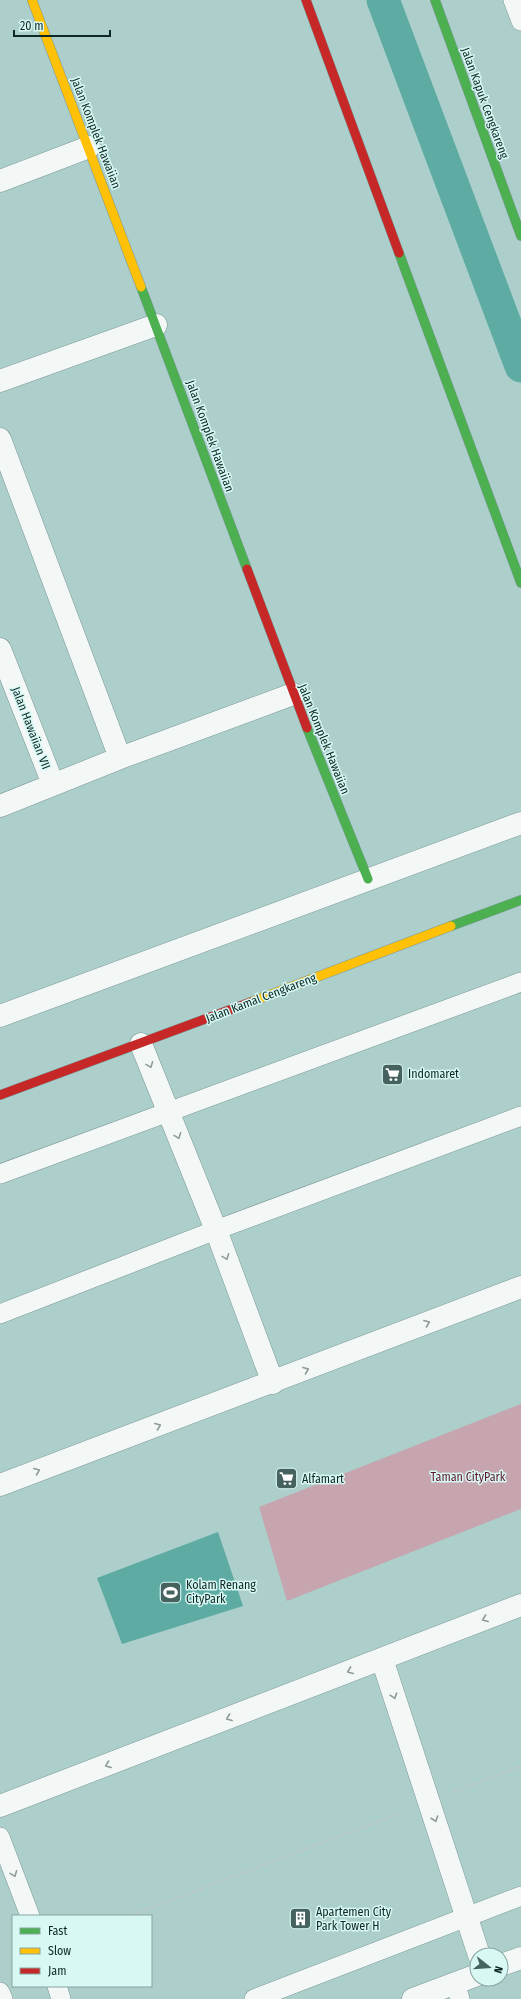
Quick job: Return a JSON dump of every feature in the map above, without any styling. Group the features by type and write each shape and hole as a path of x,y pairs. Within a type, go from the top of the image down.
{"street":[{"name":"Jalan Komplek Hawaiian","path":"32,0 156,325 293,694 368,879"},
{"path":"306,0 521,583"},
{"name":"Jalan Kapuk Cengkareng","path":"435,0 521,236"},
{"path":"0,181 89,147"},
{"path":"0,381 156,325"},
{"path":"0,438 120,758"},
{"name":"Jalan Hawaiian VII","path":"0,649 53,784"},
{"path":"0,806 120,758 293,694"},
{"path":"0,1016 521,823"},
{"name":"Jalan Kamal Cengkareng","path":"0,1095 141,1044 521,900"},
{"path":"141,1044 216,1230 274,1382"},
{"path":"0,1485 521,1287"},
{"path":"0,1806 521,1605"},
{"path":"382,1659 477,1947"},
{"path":"509,1962 521,1958"},
{"path":"413,1999 458,1991 469,1982"}],"lane":[{"path":"513,0 521,21"},
{"path":"0,1174 169,1113 521,982"},
{"path":"0,1314 216,1230 521,1116"},
{"path":"0,1837 30,1915"},
{"path":"254,1999 521,1896"},
{"path":"57,1987 61,1999"},
{"path":"0,1992 2,1999"}],"path":[{"path":"132,1915 521,1766"}],"green space":[{"name":"Taman CityPark","path":"521,1404 521,1509 287,1601 259,1507"}],"water":[{"name":"Kolam Renang CityPark","path":"218,1532 243,1606 122,1644 97,1578"}],"waterway":[{"path":"383,0 521,366"}],"traffic: fast":[{"path":"435,0 521,236"},
{"path":"399,253 521,583"},
{"path":"141,287 247,569"},
{"path":"307,728 368,879"},
{"path":"451,926 521,900"}],"traffic: slow":[{"path":"32,0 141,287"},
{"path":"251,1002 451,926"}],"traffic: jam":[{"path":"306,0 399,253"},
{"path":"247,569 307,728"},
{"path":"0,1095 251,1002"}],"place":[{"name":"Indomaret","path":"393,1074"},
{"name":"Alfamart","path":"286,1479"},
{"name":"Kolam Renang CityPark","path":"170,1592"},
{"name":"Apartemen City Park Tower H","path":"300,1919"}]}
